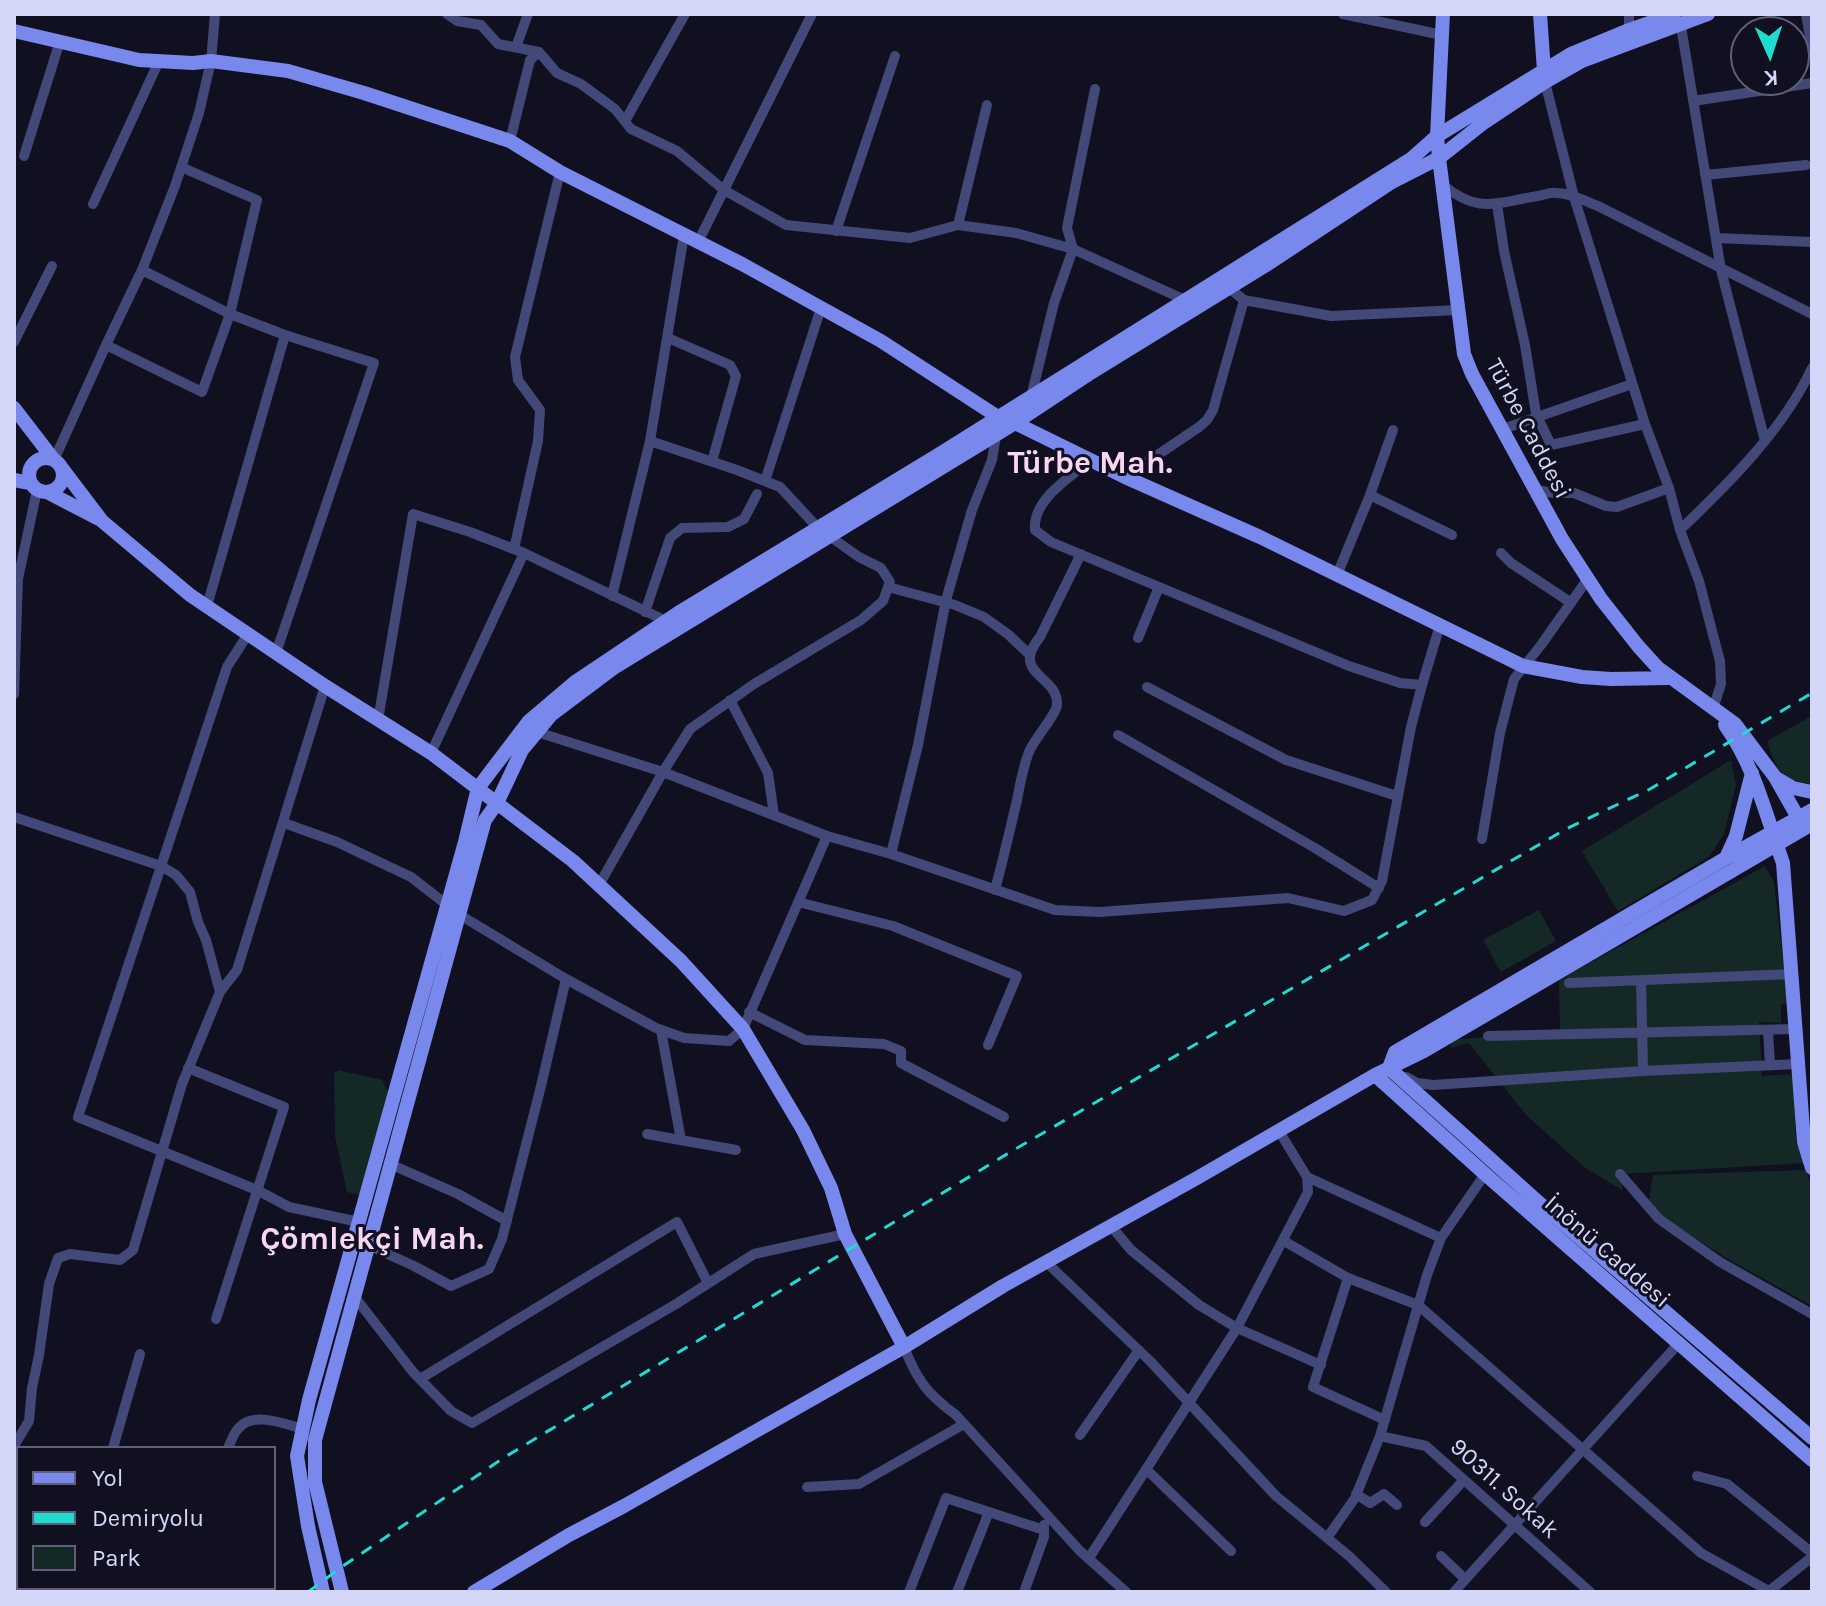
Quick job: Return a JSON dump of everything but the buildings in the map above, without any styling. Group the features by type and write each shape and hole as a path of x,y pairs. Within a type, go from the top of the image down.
{"main road":[{"name":"Türbe Caddesi","path":"1443,14 1437,136 1467,364 1587,580 1648,659 1668,678 1735,724 1805,823"},
{"path":"1540,14 1544,76"},
{"path":"823,532 1015,423 1392,182 1439,158 1571,54 1629,30 1678,17 1708,14"},
{"path":"342,1592 315,1482 315,1440 454,911 465,842 478,788 529,721 575,682 823,532 998,417 1411,159 1437,136 1544,76 1678,17"},
{"path":"14,31 139,60 211,61 288,71 510,141 560,172 881,341 998,417 1260,537 1523,666 1582,677 1668,678"},
{"path":"14,408 102,521 190,595 431,753 478,788 573,861 681,961 743,1029 808,1142 831,1188 845,1234 904,1347"},
{"path":"40,458 50,458 63,471 62,481 56,489 38,489 28,474 32,464 40,458"},
{"path":"14,480 102,521"},
{"path":"323,1592 297,1456 309,1400 359,1222 485,820 497,803 522,750 551,715 673,624"},
{"name":"Türbe Caddesi","path":"1713,709 1741,749 1752,772 1783,863 1804,1142 1812,1168"},
{"path":"1726,858 1736,836 1752,772"},
{"path":"1775,777 1793,788 1812,792"},
{"path":"1389,1068 1395,1052 1726,858 1805,823 1812,810"},
{"path":"474,1592 569,1535 904,1347 1003,1286 1526,992 1775,837"},
{"path":"1389,1068 1537,1201 1812,1438"},
{"name":"İnönü Caddesi","path":"1375,1075 1812,1460"},
{"path":"488,1592 593,1531 609,1514"}],"street":[{"path":"58,463 106,345 142,270 181,167 199,113 211,61 215,14"},
{"path":"447,14 457,21 481,25 498,44 539,52 557,73 581,84 615,109 631,129 677,151 724,190 786,225 910,238 958,225 1016,233 1073,249 1185,300"},
{"path":"516,47 528,14"},
{"path":"625,121 685,14"},
{"path":"698,242 812,14"},
{"path":"1343,14 1442,35"},
{"path":"1629,14 1629,30"},
{"path":"1806,14 1812,49"},
{"path":"1678,17 1721,270 1765,441"},
{"path":"24,156 60,41"},
{"path":"510,141 530,60 539,52"},
{"path":"836,231 895,56"},
{"path":"93,204 159,61"},
{"path":"1544,76 1574,197 1645,424 1699,581 1720,661 1721,684 1713,709"},
{"path":"1693,101 1812,83"},
{"path":"1031,397 1054,303 1073,249 1067,228 1095,89"},
{"path":"958,225 987,105"},
{"path":"1705,175 1806,165"},
{"path":"106,345 202,392 230,314 257,200 181,167"},
{"path":"431,753 519,551 538,441 540,410 518,380 515,357 560,172"},
{"path":"1443,185 1465,201 1481,205 1557,192 1574,197 1812,314"},
{"path":"1497,204 1538,418 1551,445 1645,424"},
{"path":"612,596 650,441 684,235"},
{"path":"1716,238 1812,242"},
{"path":"14,342 52,266"},
{"path":"142,270 230,314 374,363 276,653"},
{"path":"1229,288 1244,300 1331,316 1459,310"},
{"path":"1125,477 1207,420 1213,410 1244,300"},
{"path":"765,481 821,308"},
{"path":"207,606 285,335"},
{"path":"668,338 730,365 736,376 712,461"},
{"path":"1680,530 1765,441 1802,389 1812,368"},
{"path":"1503,429 1632,384"},
{"path":"891,854 918,745 945,604 972,510 992,460 998,417"},
{"path":"1337,575 1393,430"},
{"path":"599,885 690,729 754,684 861,620 883,601 890,582 881,568 823,532 780,487 650,441"},
{"path":"1091,460 1046,498 1034,520 1035,530 1051,542 1349,666 1400,683 1422,685"},
{"path":"1536,490 1574,493 1606,506 1617,507 1669,488"},
{"path":"14,694 18,579 38,489"},
{"path":"645,612 670,538 682,528 728,527 744,519 757,494"},
{"path":"1370,495 1452,535"},
{"path":"378,720 413,514 519,551 673,624"},
{"path":"1501,553 1570,602"},
{"path":"995,890 1030,750 1057,708 1053,692 1029,663 1029,654 1081,554"},
{"path":"1482,839 1500,733 1514,679 1587,580"},
{"path":"888,587 955,605 984,617 1029,654"},
{"path":"1138,638 1159,587"},
{"path":"537,732 663,772 827,836 891,854 1055,910 1100,912 1288,898 1344,911 1372,900 1382,881 1422,685 1440,625"},
{"path":"248,634 227,667 78,1117 257,1190 289,1207 359,1222"},
{"path":"14,1446 29,1421 49,1284 58,1258 70,1254 120,1260 133,1250 182,1084 220,992 237,970 325,686"},
{"path":"1147,687 1286,760 1397,796"},
{"path":"730,700 768,773 774,815"},
{"path":"1118,735 1379,888"},
{"path":"14,817 161,866 176,875 190,892 220,992"},
{"path":"284,823 337,842 411,877 454,911 566,979 661,1030 684,1038 729,1041 743,1029 827,836"},
{"path":"798,902 893,926 1017,976 988,1045"},
{"path":"1569,983 1793,974"},
{"path":"368,1245 451,1286 489,1269 507,1221 566,979"},
{"path":"1641,980 1643,1071"},
{"path":"749,1012 805,1040 884,1044 901,1051 901,1063 1004,1117"},
{"path":"1488,1036 1795,1029"},
{"path":"661,1030 681,1140"},
{"path":"1768,1030 1770,1065"},
{"path":"1389,1068 1417,1083 1433,1085 1798,1064"},
{"path":"188,1068 284,1107 216,1319"},
{"path":"1089,1558 1237,1328 1308,1192 1307,1177 1279,1131"},
{"path":"647,1134 736,1150"},
{"path":"390,1164 458,1194 507,1221"},
{"path":"1327,1538 1356,1494 1380,1436 1441,1238 1485,1174"},
{"path":"1620,1174 1659,1219 1720,1262 1812,1314"},
{"path":"1307,1177 1441,1238"},
{"path":"420,1379 677,1222 708,1283"},
{"path":"1111,1226 1131,1250 1199,1305 1237,1328 1321,1365"},
{"path":"354,1296 420,1379 451,1411 472,1423 676,1304 754,1254 845,1234"},
{"path":"1284,1241 1348,1278 1418,1305 1701,1553 1768,1591 1812,1555 1727,1484 1697,1476"},
{"path":"1046,1262 1139,1350 1276,1496 1386,1592"},
{"path":"1348,1278 1313,1387 1385,1420"},
{"path":"1454,1592 1679,1343"},
{"path":"904,1347 916,1376 936,1401 956,1415 1080,1551 1126,1592"},
{"path":"1080,1435 1139,1350"},
{"path":"114,1446 140,1354"},
{"path":"229,1446 244,1423 256,1420 272,1420 303,1429"},
{"path":"807,1487 859,1484 964,1424"},
{"name":"90311. Sokak","path":"1380,1436 1426,1446 1590,1592"},
{"path":"1147,1470 1231,1551"},
{"path":"1425,1522 1464,1480"},
{"path":"1356,1494 1370,1503 1384,1494 1397,1505"},
{"path":"909,1592 946,1498 1044,1530"},
{"path":"957,1592 989,1512"},
{"path":"1024,1592 1044,1537 1046,1513"},
{"path":"1441,1556 1465,1579"}],"green space":[{"path":"1812,716 1812,784 1792,780 1781,772 1767,741"},
{"path":"1731,760 1736,785 1724,834 1710,856 1618,911 1582,851"},
{"path":"1765,866 1774,882 1788,1003 1781,1004 1781,1023 1759,1022 1762,1076 1793,1074 1796,1142 1805,1163 1621,1174 1622,1190 1587,1169 1527,1116 1469,1043 1450,1048 1453,1040 1560,1029 1559,980"},
{"path":"1539,910 1556,941 1501,972 1483,940"},
{"path":"338,1070 382,1080 389,1094 361,1195 347,1192 335,1136 334,1074"},
{"path":"1806,1170 1812,1188 1812,1306 1728,1259 1662,1217 1649,1201 1653,1175"}],"railway":[{"path":"308,1592 505,1457 1012,1151 1566,829 1650,789 1812,693"}],"district":[{"name":"Türbe Mah.","path":"1090,464"},
{"name":"Çömlekçi Mah.","path":"372,1240"}]}
